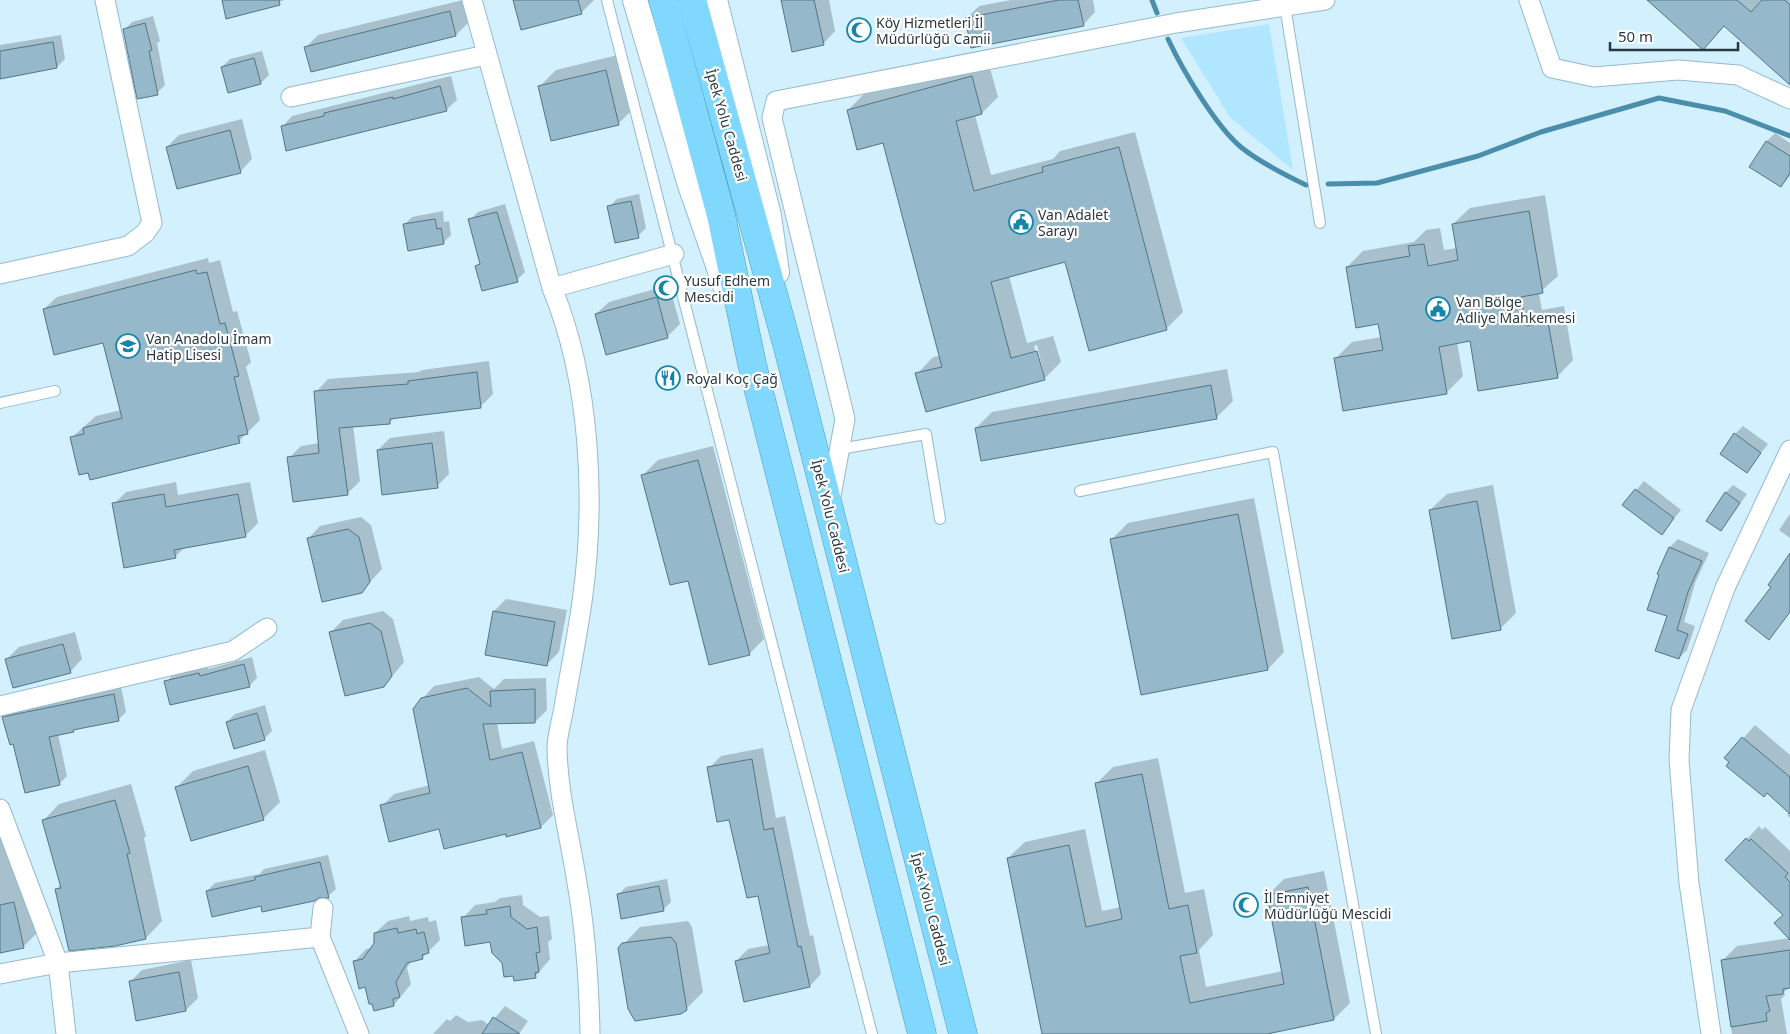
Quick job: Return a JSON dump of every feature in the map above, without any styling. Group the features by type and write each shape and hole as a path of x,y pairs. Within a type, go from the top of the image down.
{"highway":[{"name":"İpek Yolu Caddesi","path":"663,0 721,215 752,364 922,1034"},
{"name":"İpek Yolu Caddesi","path":"692,0 788,348 963,1034"}],"street":[{"path":"0,274 128,246 145,233 152,223 105,0"},
{"path":"472,0 552,288 560,306 573,356 587,426 590,495 582,601 557,746 561,807 577,881 586,935 590,1034"},
{"path":"635,0 690,185 752,364"},
{"path":"715,0 769,216 788,348"},
{"path":"829,507 845,419 772,118 776,101 1176,23 1325,0"},
{"path":"1529,0 1552,68 1594,77 1678,70 1738,75 1790,99"},
{"path":"291,97 486,55"},
{"path":"552,288 674,254"},
{"path":"1711,1034 1689,883 1679,760 1681,710 1725,588 1790,450"},
{"path":"0,706 233,651 267,628"},
{"path":"0,808 58,963 66,1034"},
{"path":"323,908 320,937 360,1034"},
{"path":"0,974 58,963 320,937"}],"lane":[{"path":"607,0 674,254 872,1034"},
{"path":"1285,6 1320,223"},
{"path":"0,403 55,391"},
{"path":"840,449 926,434 940,519"},
{"path":"1080,491 1273,452 1376,1034"}],"shaded area":[{"path":"1269,24 1293,170 1230,117 1181,38"}],"building":[{"path":"222,0 279,0 280,5 226,19"},
{"path":"513,0 578,0 582,14 521,30"},
{"path":"781,0 814,0 824,45 792,52"},
{"path":"1059,0 1078,0 1084,26 971,48 965,18"},
{"path":"1647,0 1737,0 1751,12 1762,0 1785,0 1790,5 1790,85 1724,26 1703,50"},
{"path":"450,11 456,36 311,72 304,47"},
{"path":"145,23 152,50 149,51 158,95 137,99 123,29"},
{"path":"53,42 57,68 0,79 0,51"},
{"path":"254,58 261,84 228,93 221,67"},
{"path":"606,70 619,125 551,141 538,86"},
{"name":"Van Adalet Sarayı","path":"972,76 982,114 956,121 974,191 1043,172 1042,167 1119,147 1167,330 1089,351 1065,262 991,282 1011,358 1037,351 1045,380 926,412 915,373 942,367 883,143 857,150 847,110"},
{"path":"440,86 447,111 286,151 281,126 324,116 324,113 393,97 393,99"},
{"path":"230,130 241,173 177,189 166,147"},
{"path":"1766,141 1790,156 1790,173 1781,187 1749,167"},
{"path":"631,201 639,238 615,243 607,206"},
{"name":"Van Bölge Adliye Mahkemesi","path":"1529,211 1543,293 1521,297 1526,326 1548,322 1558,378 1478,391 1470,341 1439,347 1447,394 1343,411 1334,358 1383,350 1378,324 1356,328 1346,267 1410,256 1408,246 1424,244 1428,266 1458,260 1452,224"},
{"path":"497,212 518,282 482,291 475,266 480,264 468,219"},
{"path":"435,219 437,229 441,228 444,244 408,251 403,224"},
{"path":"196,270 197,274 207,272 220,324 225,323 239,376 234,377 248,434 238,436 240,443 90,480 88,473 79,475 70,437 84,434 83,428 122,418 103,343 54,355 43,309"},
{"path":"657,297 668,338 606,355 595,314"},
{"path":"477,372 481,408 390,419 390,424 339,428 348,495 293,502 287,457 319,453 314,391 408,384 408,381"},
{"path":"1211,385 1217,419 981,461 975,428"},
{"path":"1734,433 1761,453 1747,473 1720,454"},
{"path":"432,443 438,488 382,495 377,450"},
{"path":"698,460 750,655 709,665 688,581 670,585 641,475"},
{"path":"1635,489 1674,518 1662,535 1622,505"},
{"path":"1725,492 1740,503 1721,531 1706,521"},
{"path":"164,494 166,507 238,494 246,537 174,550 176,558 124,568 112,503"},
{"path":"1477,501 1501,630 1452,639 1429,510"},
{"path":"1238,514 1268,670 1141,695 1110,539"},
{"path":"348,529 359,537 370,582 362,593 322,602 307,538"},
{"path":"1669,547 1702,561 1688,592 1677,630 1688,634 1679,659 1655,651 1667,616 1647,610 1659,575 1657,574"},
{"path":"1790,553 1790,612 1769,640 1745,621 1771,587 1768,585"},
{"path":"493,611 555,622 547,666 485,655"},
{"path":"370,623 381,631 392,676 384,687 345,696 329,632"},
{"path":"63,644 71,673 13,688 5,659"},
{"path":"244,664 250,687 170,705 164,681 199,673 200,676"},
{"path":"467,688 491,707 490,691 535,689 535,723 483,724 490,760 522,752 541,828 506,837 506,834 444,849 439,829 389,842 380,805 430,793 413,709 421,698"},
{"path":"114,694 119,721 49,737 60,785 25,793 13,744 10,745 2,717"},
{"path":"257,713 265,740 234,749 226,722"},
{"path":"1742,737 1790,777 1790,814 1767,793 1764,797 1726,766 1729,762 1724,758"},
{"path":"752,759 764,830 773,828 798,947 801,946 810,987 744,1002 735,961 770,953 758,896 747,898 729,820 717,822 707,767"},
{"path":"248,766 264,820 191,841 175,787"},
{"path":"1142,774 1169,909 1188,905 1197,953 1180,956 1190,1003 1284,984 1267,895 1308,887 1334,1020 1267,1034 1042,1034 1007,858 1069,845 1086,927 1122,919 1095,783"},
{"path":"115,800 130,853 127,854 146,939 115,946 69,951 55,889 61,888 42,820"},
{"path":"1746,838 1749,841 1751,839 1788,873 1785,877 1790,882 1790,940 1774,923 1783,915 1725,860"},
{"path":"320,862 329,898 319,898 314,901 262,912 261,906 212,917 206,891"},
{"path":"659,886 664,911 621,919 617,894"},
{"path":"14,902 24,948 0,953 0,905"},
{"path":"510,906 511,917 527,929 537,927 540,952 536,953 539,972 535,973 536,978 514,981 513,976 504,977 502,963 492,953 490,942 465,946 461,917 487,914 486,910"},
{"path":"397,928 398,933 416,929 417,934 424,932 429,953 422,955 423,959 407,963 396,982 400,997 393,999 394,1006 374,1011 372,1004 369,1004 365,987 359,989 353,961 363,959 374,943 374,933"},
{"path":"671,937 676,943 687,1010 681,1014 635,1021 628,1009 618,948 622,943"},
{"path":"1790,950 1790,988 1783,989 1783,994 1766,996 1770,1011 1766,1013 1767,1021 1731,1027 1721,960"},
{"path":"179,972 186,1011 136,1021 129,981"},
{"path":"493,1017 520,1034 482,1034"}],"waterway":[{"path":"1152,0 1157,13"},
{"path":"1168,39 1200,97 1232,139 1257,159 1306,185"},
{"path":"1328,184 1377,183 1478,156 1541,132 1659,98 1725,111 1790,136"}],"place":[{"name":"Köy Hizmetleri İl Müdürlüğü Camii","path":"859,30"},
{"name":"Van Adalet Sarayı","path":"1021,222"},
{"name":"Yusuf Edhem Mescidi","path":"666,288"},
{"name":"Van Bölge Adliye Mahkemesi","path":"1438,309"},
{"name":"Van Anadolu İmam Hatip Lisesi","path":"128,346"},
{"name":"Royal Koç Çağ","path":"668,378"},
{"name":"İl Emniyet Müdürlüğü Mescidi","path":"1246,905"}]}
